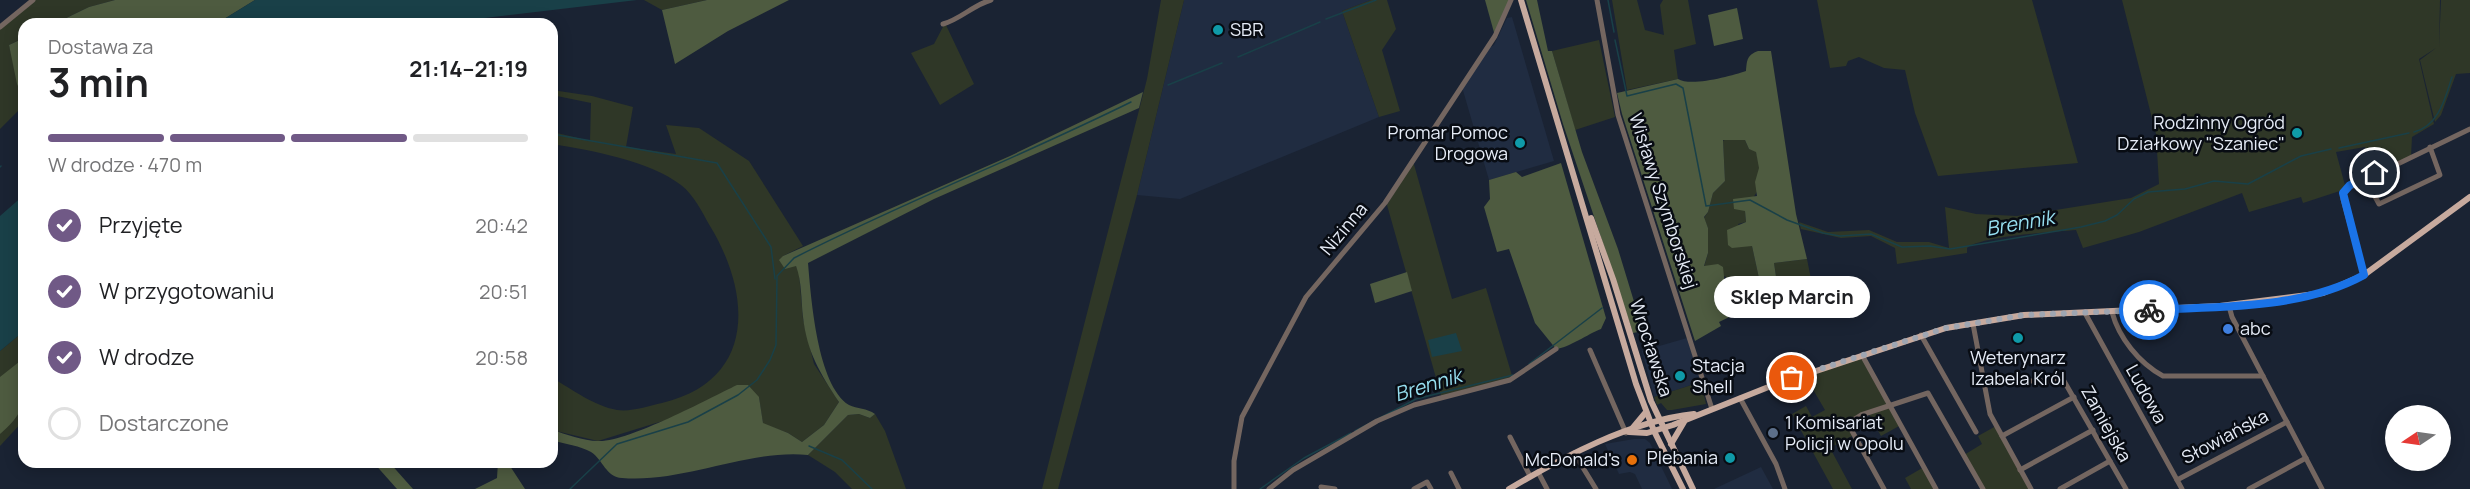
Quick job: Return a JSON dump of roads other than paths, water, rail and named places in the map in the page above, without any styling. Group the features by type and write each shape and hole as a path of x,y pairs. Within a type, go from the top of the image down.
{"main road":[{"name":"Wrocławska","path":"1521,0 1646,412 1683,489"},
{"path":"1661,425 1684,421 1740,398 1921,335 1973,324 2024,315 2229,306 2312,296 2339,288 2364,275 2470,197"},
{"name":"Wrocławska","path":"1587,213 1613,279 1661,425 1693,489"},
{"path":"1628,433 1646,412"},
{"path":"1509,489 1574,453 1628,433 1701,414"},
{"path":"1671,444 1684,421"}],"street":[{"path":"0,27 33,0"},
{"path":"943,24 954,20 976,4 991,0"},
{"name":"Nizinna","path":"1234,489 1234,461 1242,417 1306,297 1385,203 1495,36 1511,0"},
{"name":"Wisławy Szymborskiej","path":"1597,0 1618,115 1712,409"},
{"path":"2364,275 2343,199 2346,189 2470,129"},
{"path":"2365,178 2379,204 2400,195 2440,175 2430,147"},
{"path":"2229,306 2322,489"},
{"path":"2112,312 2131,348 2151,369 2163,376 2263,376"},
{"name":"Ludowa","path":"2085,313 2182,489"},
{"path":"1973,324 1990,414 2031,489"},
{"path":"1921,335 1976,432"},
{"path":"1269,489 1293,470 1377,422 1414,405 1510,380 1556,349"},
{"path":"1590,350 1628,433"},
{"path":"1862,355 1936,489"},
{"name":"Zamiejska","path":"1984,381 2062,380 2126,489"},
{"path":"1884,489 1851,426 1857,416 1928,393 1983,489"},
{"path":"1740,398 1776,464 1785,489"},
{"path":"2002,436 2074,398"},
{"name":"Słowiańska","path":"2177,480 2287,422"},
{"path":"2020,470 2093,430"},
{"path":"1510,437 1530,476"},
{"path":"1574,453 1596,489"},
{"path":"2249,489 2306,458"},
{"path":"2060,489 2110,461"},
{"path":"1538,472 1548,489"},
{"path":"1451,473 1458,489"},
{"path":"1414,489 1427,482 1431,489"},
{"path":"1321,487 1335,489"}],"waterway":[{"path":"1326,19 1376,0"},
{"name":"Brennik","path":"1608,0 1614,32"},
{"path":"1238,57 1320,22"},
{"name":"Brennik","path":"1615,40 1627,96 1676,84 1683,88 1706,206 1750,200 1787,220 1823,233 1840,236 1871,234 1902,247 1930,246 1950,249 2081,227 2105,221 2117,215 2134,199 2148,192 2185,189 2214,181 2248,184 2301,156 2331,149"},
{"path":"1168,85 1222,63"},
{"name":"Brennik","path":"2414,132 2430,124 2440,110 2452,77"},
{"path":"570,489 617,444 688,422 738,395 757,380 770,360 776,345 777,276 794,258 1131,102"},
{"name":"Brennik","path":"2339,148 2409,133"},
{"path":"558,135 717,163 771,247 775,279"},
{"name":"Brennik","path":"1529,364 1602,308"},
{"name":"Brennik","path":"1355,431 1416,399 1513,375"},
{"name":"Brennik","path":"1260,489 1304,458 1351,433"},
{"path":"809,446 842,460 872,489"}],"place":[{"name":"SBR","path":"1218,30"},
{"name":"Rodzinny Ogród Działkowy \"Szaniec\"","path":"2297,133"},
{"name":"Promar Pomoc Drogowa","path":"1520,143"},
{"name":"abc","path":"2228,329"},
{"name":"Weterynarz Izabela Król","path":"2018,338"},
{"name":"Stacja Shell","path":"1680,376"},
{"name":"Sklep Marcin","path":"1792,378"},
{"name":"1 Komisariat Policji w Opolu","path":"1773,433"},
{"name":"Plebania","path":"1730,458"},
{"name":"McDonald's","path":"1632,460"}]}
